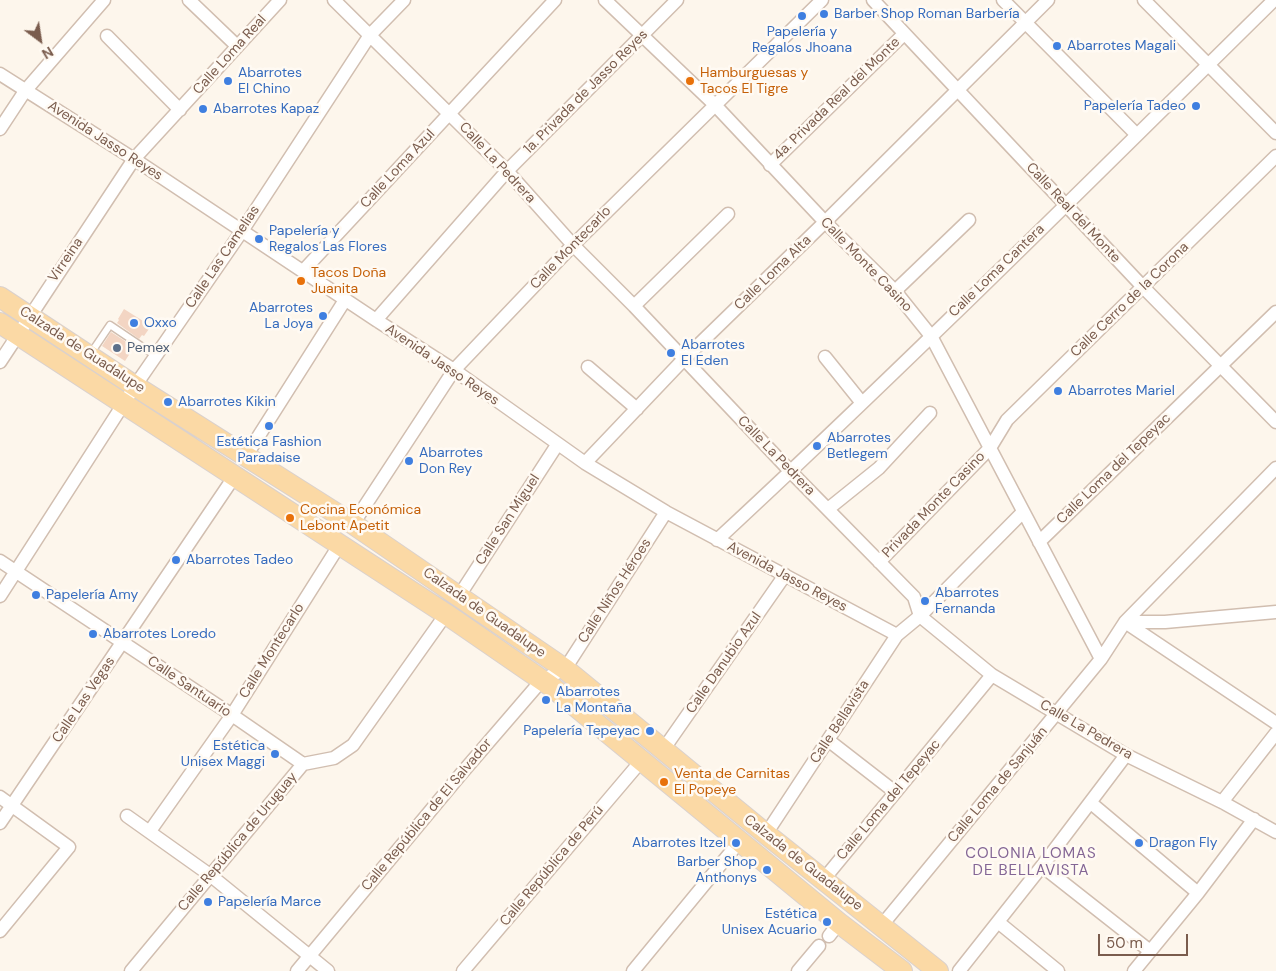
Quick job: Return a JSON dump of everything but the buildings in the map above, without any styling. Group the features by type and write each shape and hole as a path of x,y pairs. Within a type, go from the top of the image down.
{"main road":[{"name":"Calzada de Guadalupe","path":"0,297 135,386 353,524 565,670 938,971"},
{"name":"Calzada de Guadalupe","path":"0,323 234,477 340,544 542,680 740,840 834,930 902,971"}],"street":[{"path":"0,129 25,91 104,0"},
{"path":"189,0 237,46"},
{"name":"Calle Loma Real","path":"134,159 280,0"},
{"name":"Calle La Pedrera","path":"334,0 507,171 573,246 634,306 791,472 914,597 920,616 992,675 1126,754 1222,802 1276,832"},
{"name":"Calle Las Camelias","path":"0,596 135,386 242,230 370,35 404,0"},
{"name":"Calle Loma Azul","path":"303,271 555,0"},
{"name":"Calle Monte Casino","path":"605,0 715,105 825,222 895,291 931,336 1101,659"},
{"name":"1a. Privada de Jasso Reyes","path":"376,320 507,171 677,0"},
{"name":"Calle Montecarlo","path":"353,524 454,370 573,246 822,0"},
{"name":"Calle Real del Monte","path":"873,0 1143,287 1276,422"},
{"path":"1003,0 1136,134"},
{"name":"Calle Loma Alta","path":"585,463 684,359 1048,0"},
{"path":"1144,0 1276,133"},
{"name":"Calle Loma Cantera","path":"718,540 791,472 1066,205 1274,0"},
{"name":"4a. Privada Real del Monte","path":"770,164 904,34"},
{"path":"107,36 180,110"},
{"name":"Avenida Jasso Reyes","path":"0,74 134,159 345,300 454,370 557,445 585,463 666,512 897,635"},
{"name":"Calle Cerro de la Corona","path":"990,448 1007,420 1276,156"},
{"name":"Virreina","path":"0,362 134,159"},
{"path":"634,306 728,214"},
{"path":"895,291 969,220"},
{"path":"246,456 345,300"},
{"name":"Calle Loma del Tepeyac","path":"1038,542 1276,312"},
{"path":"825,357 862,403"},
{"path":"588,367 637,409"},
{"path":"828,509 879,468 930,413"},
{"name":"Calle San Miguel","path":"459,596 557,445"},
{"name":"Privada Monte Casino","path":"879,562 990,448"},
{"name":"Calle Loma de Sanjuán","path":"882,925 1101,659 1125,622 1276,468"},
{"name":"Calle Las Vegas","path":"0,822 234,477"},
{"name":"Calle Niños Héroes","path":"565,670 666,512"},
{"path":"920,616 1023,512"},
{"name":"Calle Montecarlo","path":"150,831 232,715 340,544"},
{"name":"Calle Santuario","path":"0,561 303,764"},
{"name":"Calle Danubio Azul","path":"663,750 785,575"},
{"path":"1125,622 1165,622 1276,612"},
{"name":"Calle República de Uruguay","path":"131,971 303,764 334,758 353,745 446,614"},
{"name":"Calle Bellavista","path":"766,834 897,635 920,616"},
{"path":"1125,622 1276,723"},
{"name":"Calle República de El Salvador","path":"297,971 542,680 565,670"},
{"name":"Calle Loma del Tepeyac","path":"824,879 992,675"},
{"path":"1222,802 1276,733"},
{"path":"828,740 895,792"},
{"path":"959,971 1091,803 1126,754"},
{"name":"Calle República de Perú","path":"462,971 642,760"},
{"path":"0,797 69,847 0,931"},
{"path":"1091,803 1198,893"},
{"path":"127,816 210,875 328,971"},
{"path":"1134,971 1198,893 1254,819"},
{"path":"633,971 740,840"},
{"path":"1042,866 1150,951"},
{"path":"998,922 1058,971"},
{"path":"798,971 819,946"}],"lane":[{"path":"90,355 110,325 156,356"}],"place":[{"name":"Barber Shop Roman Barbería","path":"824,14"},
{"name":"Papelería y Regalos Jhoana","path":"802,16"},
{"name":"Abarrotes Magali","path":"1057,46"},
{"name":"Abarrotes El Chino","path":"228,81"},
{"name":"Hamburguesas y Tacos El Tigre","path":"690,81"},
{"name":"Papelería Tadeo","path":"1196,106"},
{"name":"Abarrotes Kapaz","path":"203,109"},
{"name":"Papelería y Regalos Las Flores","path":"259,239"},
{"name":"Tacos Doña Juanita","path":"301,281"},
{"name":"Abarrotes La Joya","path":"323,316"},
{"name":"Oxxo","path":"134,323"},
{"name":"Pemex","path":"117,348"},
{"name":"Abarrotes El Eden","path":"671,353"},
{"name":"Abarrotes Mariel","path":"1058,391"},
{"name":"Abarrotes Kikin","path":"168,402"},
{"name":"Estética Fashion Paradaise","path":"269,426"},
{"name":"Abarrotes Betlegem","path":"817,446"},
{"name":"Abarrotes Don Rey","path":"409,461"},
{"name":"Cocina Económica Lebont Apetit","path":"290,518"},
{"name":"Abarrotes Tadeo","path":"176,560"},
{"name":"Papelería Amy","path":"36,595"},
{"name":"Abarrotes Fernanda","path":"925,601"},
{"name":"Abarrotes Loredo","path":"93,634"},
{"name":"Abarrotes La Montaña","path":"546,700"},
{"name":"Papelería Tepeyac","path":"650,731"},
{"name":"Estética Unisex Maggi","path":"275,754"},
{"name":"Venta de Carnitas El Popeye","path":"664,782"},
{"name":"Abarrotes Itzel","path":"736,843"},
{"name":"Dragon Fly","path":"1139,843"},
{"name":"Barber Shop Anthonys","path":"767,870"},
{"name":"Papelería Marce","path":"208,902"},
{"name":"Estética Unisex Acuario","path":"827,922"}],"district":[{"name":"COLONIA LOMAS DE BELLAVISTA","path":"1031,862"}]}
